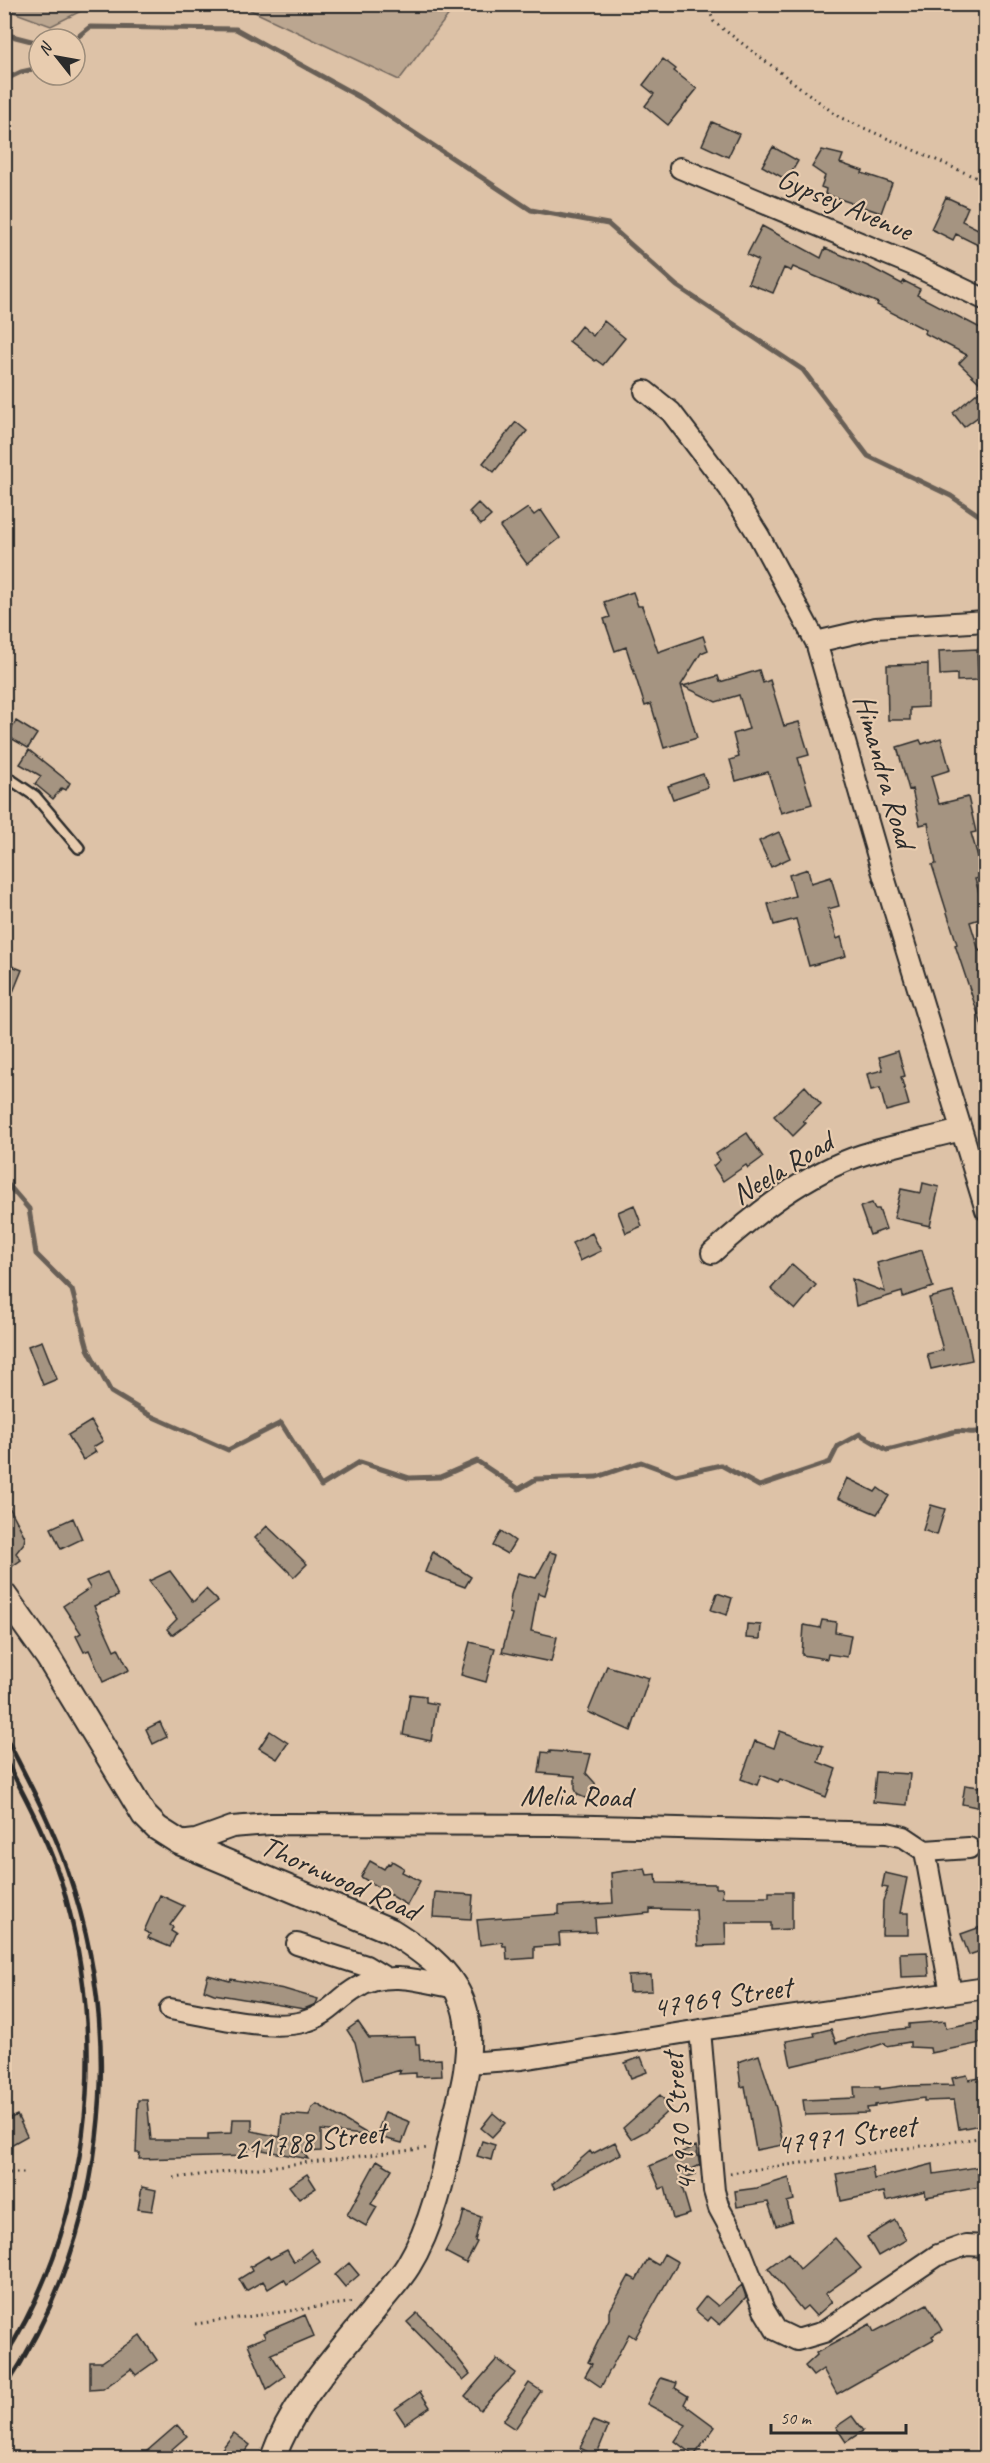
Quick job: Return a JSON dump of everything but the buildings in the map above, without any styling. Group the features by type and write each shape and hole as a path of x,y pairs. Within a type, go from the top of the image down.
{"street":[{"name":"Gypsey Avenue","path":"680,168 913,265 986,300"},
{"name":"Himandra Road","path":"645,391 670,412 729,488 759,536 816,642 881,867 986,1210"},
{"path":"816,642 876,628 986,621"},
{"name":"Neela Road","path":"712,1253 741,1227 818,1175 861,1155 961,1130"},
{"name":"Thornwood Road","path":"4,1595 48,1657 144,1815 157,1828 179,1842 391,1931 431,1958 456,1988 468,2023 467,2063 449,2147 423,2236 407,2268 311,2386 281,2434 273,2458"},
{"name":"Melia Road","path":"179,1842 196,1840 232,1827 270,1824 554,1825 887,1833 904,1837 925,1851"},
{"path":"951,1993 925,1851 969,1848"},
{"path":"297,1944 366,1966 386,1978"},
{"path":"170,2009 281,2026 302,2022 323,2014 357,1988 386,1978 404,1978 456,1988"},
{"name":"47969 Street","path":"467,2063 522,2059 986,1988"},
{"name":"47970 Street","path":"700,2030 713,2175 719,2208 737,2241 764,2310 776,2330 797,2340 824,2332 938,2255 966,2245 986,2246"}],"lane":[{"path":"4,775 34,796 79,848"}],"path":[{"path":"707,4 714,22 839,117 986,182"},
{"name":"47971 Street","path":"713,2175 986,2137"},
{"name":"211788 Street","path":"174,2178 413,2149 449,2147"},
{"path":"4,2173 28,2173"},
{"path":"195,2324 383,2298"}],"shaded area":[{"path":"5,4 93,5 51,26 5,9"},
{"path":"182,5 456,5 399,80 244,7"}],"waterway":[{"path":"87,29 90,27 236,29 363,99 531,210 608,224 677,286 803,370 868,456 951,496 986,520"},
{"path":"4,34 27,40"},
{"path":"4,80 27,71"},
{"path":"4,1180 29,1209 36,1254 72,1290 88,1349 111,1392 151,1416 228,1450 281,1423 321,1486 360,1462 409,1478 440,1477 477,1461 519,1489 536,1479 597,1477 641,1462 676,1475 721,1465 759,1486 830,1462 838,1446 860,1434 887,1450 953,1432 986,1430"}],"railway":[{"path":"4,1733 61,1851 86,1935 97,2002 101,2070 97,2137 85,2203 65,2268 38,2330 4,2390"},
{"path":"4,1757 47,1844 66,1898 79,1956 86,2016 87,2075 83,2135 72,2193 55,2250 33,2306 4,2358"}]}
